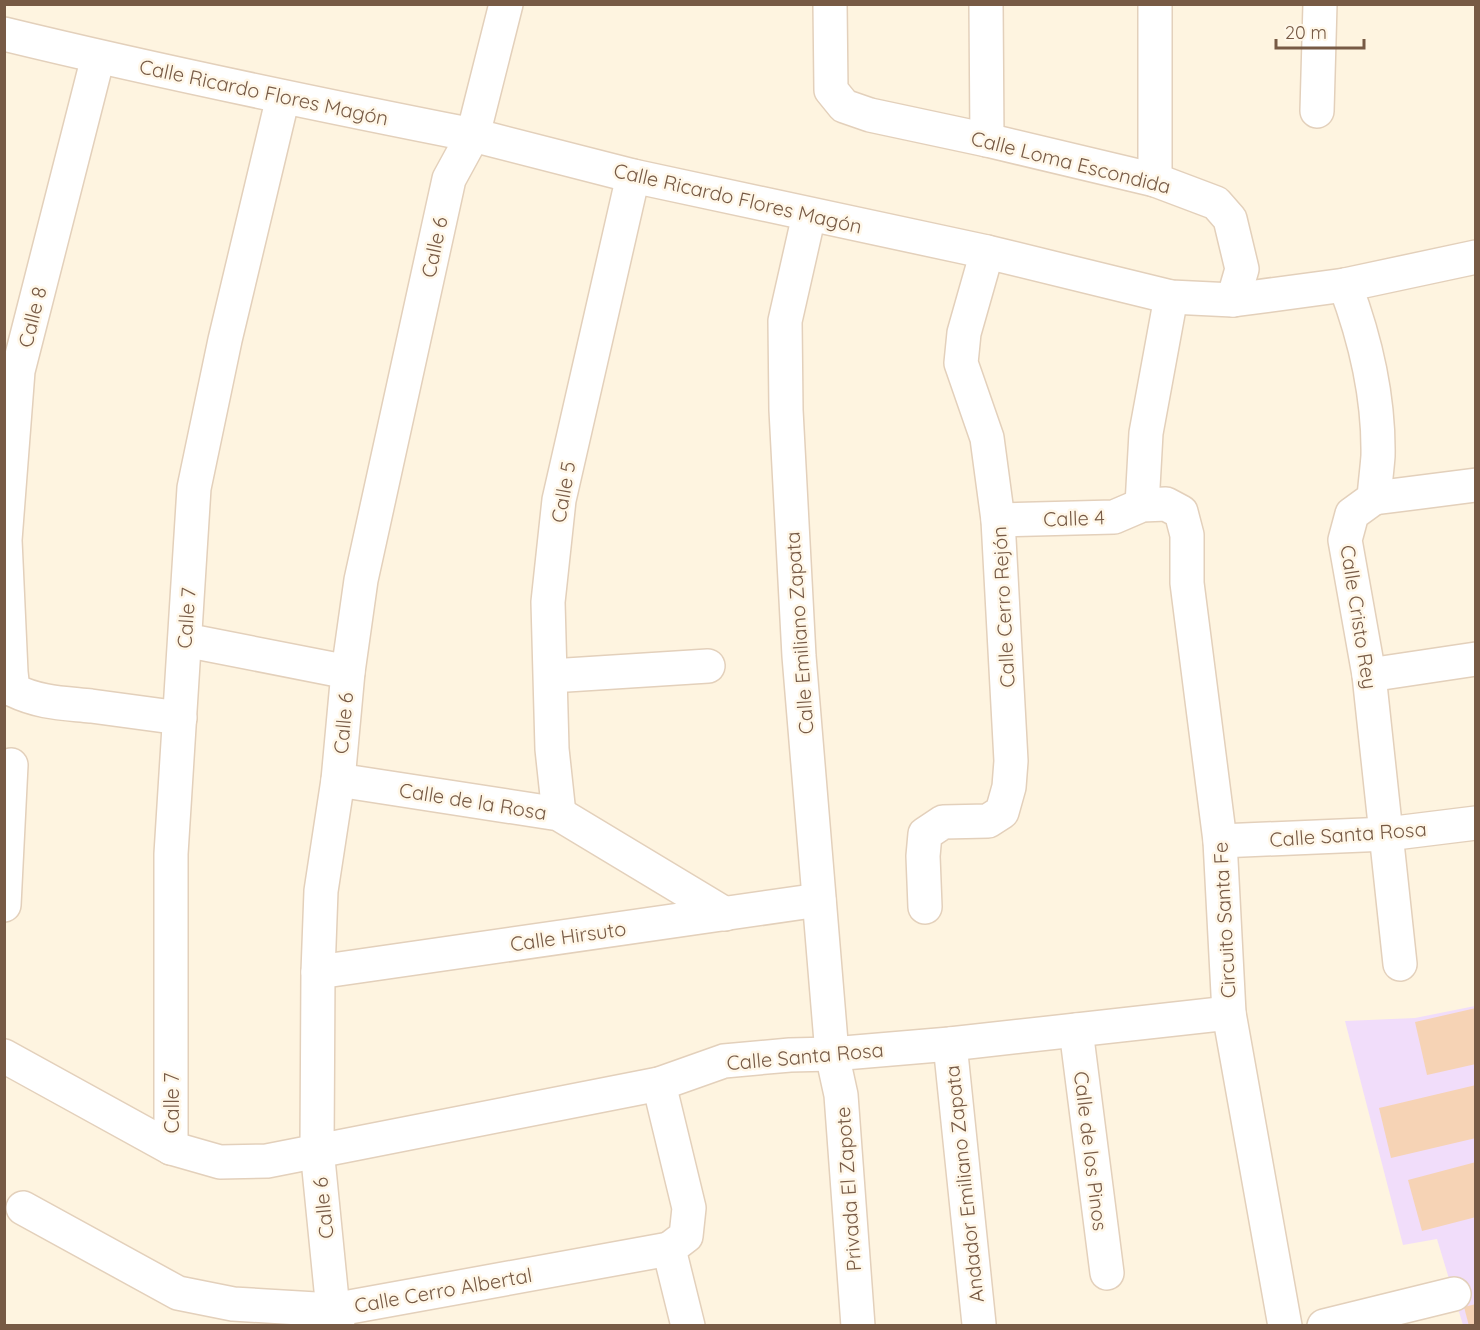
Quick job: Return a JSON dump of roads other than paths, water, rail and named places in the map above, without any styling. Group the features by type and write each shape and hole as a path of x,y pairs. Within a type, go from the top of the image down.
{"street":[{"name":"Calle 6","path":"336,1318 317,1149 318,972 321,891 338,780 348,672 361,580 449,179 473,135 507,4"},
{"name":"Calle Loma Escondida","path":"830,4 831,90 844,106 870,115 1155,180 1216,203 1230,219 1242,269 1233,300"},
{"path":"986,4 987,140"},
{"path":"1155,4 1155,180"},
{"path":"1317,111 1320,4"},
{"name":"Calle Ricardo Flores Magón","path":"4,34 283,97 473,135 633,176 987,252 1171,297 1233,300 1345,285 1476,257"},
{"name":"Calle 8","path":"98,57 18,371 5,540 13,690 56,704 180,718"},
{"name":"Calle 7","path":"171,1148 171,854 194,488 225,340 283,97"},
{"name":"Calle 5","path":"559,814 552,749 548,603 559,500 633,176"},
{"name":"Calle Emiliano Zapata","path":"809,215 784,321 786,410 798,644 832,1054"},
{"name":"Calle Cerro Rejón","path":"925,908 923,855 925,834 943,822 988,821 1002,812 1009,787 1011,761 998,520 987,438 961,363 964,333 987,252"},
{"path":"1345,285 1356,315 1373,394 1378,455 1374,498 1476,484"},
{"path":"1142,505 1146,433 1171,297"},
{"name":"Calle Cristo Rey","path":"1374,498 1352,514 1345,540 1369,675 1400,964"},
{"name":"Calle 4","path":"998,520 1114,517 1142,505 1166,504 1181,512"},
{"name":"Circuito Santa Fe","path":"1181,512 1187,535 1188,583 1220,842 1229,1013 1285,1326"},
{"path":"185,640 348,672"},
{"path":"1369,675 1476,658"},
{"path":"551,676 708,666"},
{"path":"4,905 11,765"},
{"name":"Calle de la Rosa","path":"338,780 559,814 725,914"},
{"name":"Calle Santa Rosa","path":"1220,842 1387,834 1476,823"},
{"name":"Calle Hirsuto","path":"318,972 819,900"},
{"name":"Calle Santa Rosa","path":"4,1056 171,1148 220,1162 267,1161 317,1149 659,1084 724,1061 950,1044 1229,1013"},
{"name":"Calle de los Pinos","path":"1076,1030 1107,1273"},
{"name":"Andador Emiliano Zapata","path":"950,1044 979,1324"},
{"name":"Privada El Zapote","path":"832,1054 841,1095 858,1326"},
{"path":"659,1084 690,1208 686,1236 669,1249 688,1326"},
{"name":"Calle Cerro Albertal","path":"23,1208 178,1293 233,1304 336,1318 669,1249"},
{"path":"1324,1326 1454,1294"}]}
